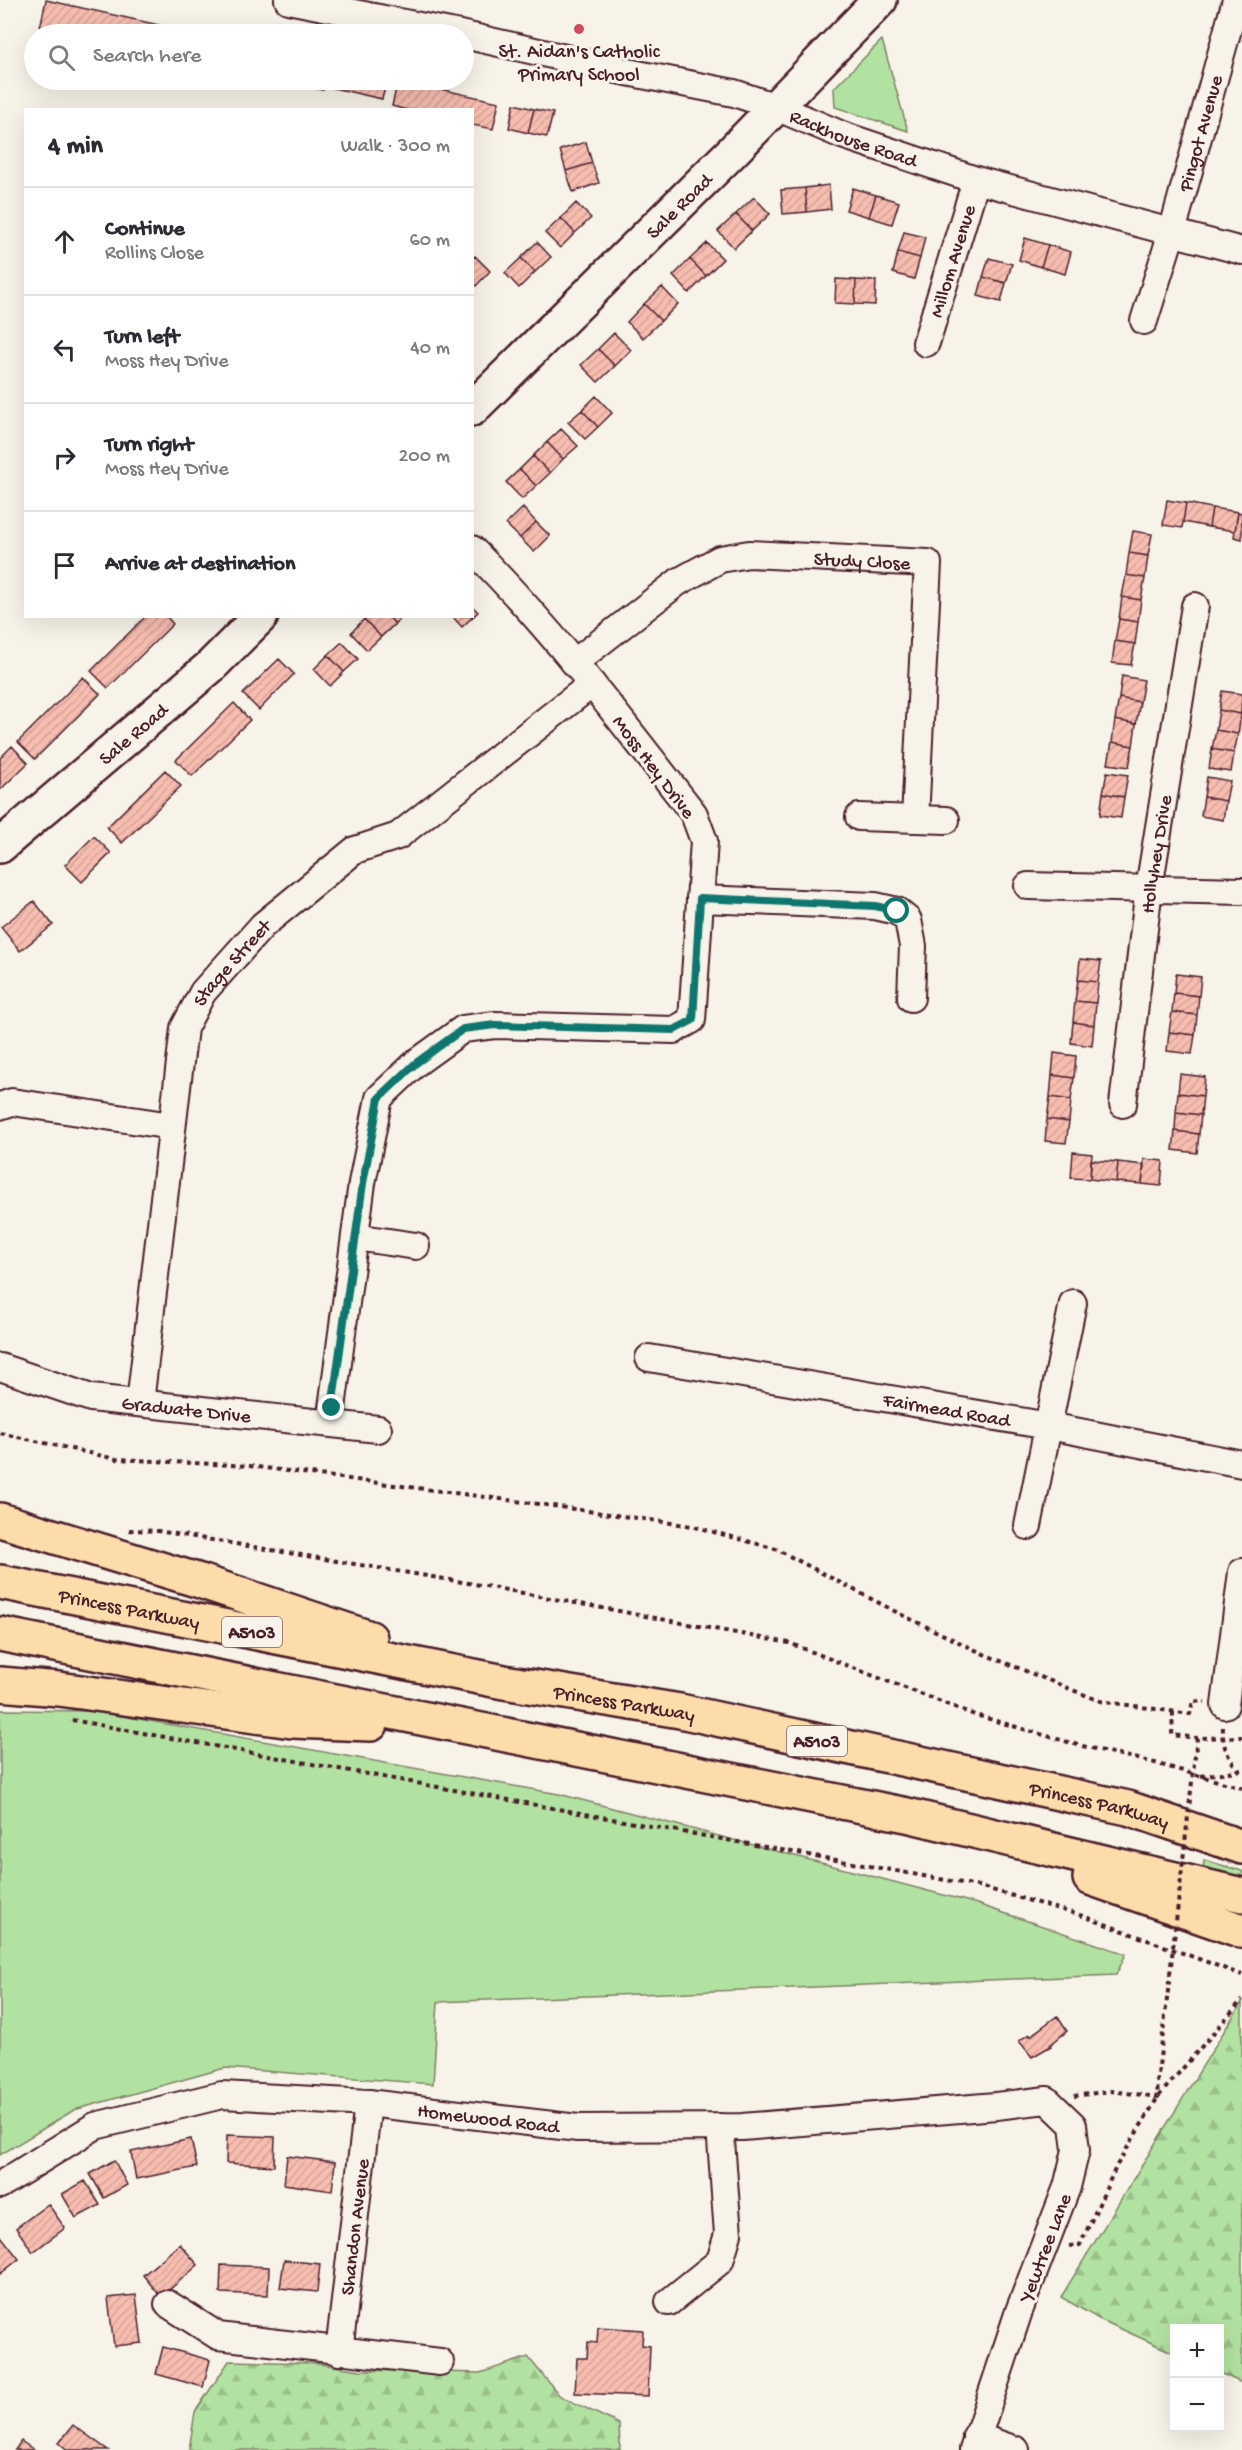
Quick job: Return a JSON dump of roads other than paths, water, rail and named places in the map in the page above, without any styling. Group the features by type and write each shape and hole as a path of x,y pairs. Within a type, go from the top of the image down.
{"highway":[{"path":"0,1520 200,1581 504,1682"},
{"name":"Princess Parkway","path":"0,1582 504,1682 680,1711 1128,1808 1242,1847"},
{"path":"0,1634 907,1815 1242,1895"},
{"path":"0,1684 59,1689 292,1721 481,1730"},
{"path":"1128,1808 1242,1824"},
{"path":"907,1815 1242,1931"}],"main road":[{"name":"Sale Road","path":"474,407 776,107 880,0"},
{"name":"Sale Road","path":"0,846 210,667 259,618"}],"street":[{"name":"Rackhouse Road","path":"288,0 407,24"},
{"name":"Pingot Avenue","path":"1144,321 1172,232 1236,0"},
{"name":"Rackhouse Road","path":"474,38 734,93 776,107 842,135 976,180 1242,251"},
{"name":"Millom Avenue","path":"926,343 976,180"},
{"name":"Moss Hey Drive","path":"330,1423 363,1183 379,1098 416,1063 463,1029 495,1025 674,1030 693,1020 704,841 694,814 575,662 516,593 474,551"},
{"name":"Study Close","path":"575,662 678,582 720,559 749,554 928,563 915,819"},
{"name":"Hollyhey Drive","path":"1123,1104 1149,888 1195,606"},
{"name":"Stage Street","path":"140,1403 184,1028 203,992 263,925 355,850 398,836 592,684"},
{"path":"859,817 946,820"},
{"path":"1028,886 1242,891"},
{"path":"700,898 875,906 897,911 908,920 913,946 911,998"},
{"path":"0,1106 12,1102 172,1126"},
{"path":"355,1237 416,1246"},
{"path":"1028,1526 1073,1303"},
{"name":"Fairmead Road","path":"649,1358 1049,1426 1242,1464"},
{"name":"Graduate Drive","path":"0,1367 91,1398 378,1429"},
{"path":"1225,1705 1242,1572"},
{"name":"Homewood Road","path":"0,2185 95,2126 222,2095 368,2103 578,2128 720,2127 996,2106"},
{"name":"Yewtree Lane","path":"975,2443 1068,2187 1076,2150 1073,2125 1047,2100 996,2106"},
{"name":"Shandon Avenue","path":"339,2352 368,2103"},
{"path":"669,2302 720,2261 728,2234 720,2127"},
{"path":"168,2304 218,2336 339,2352 440,2362"},
{"path":"975,2443 1016,2450"}],"place":[{"name":"St. Aidan's Catholic Primary School","path":"579,29"}]}
